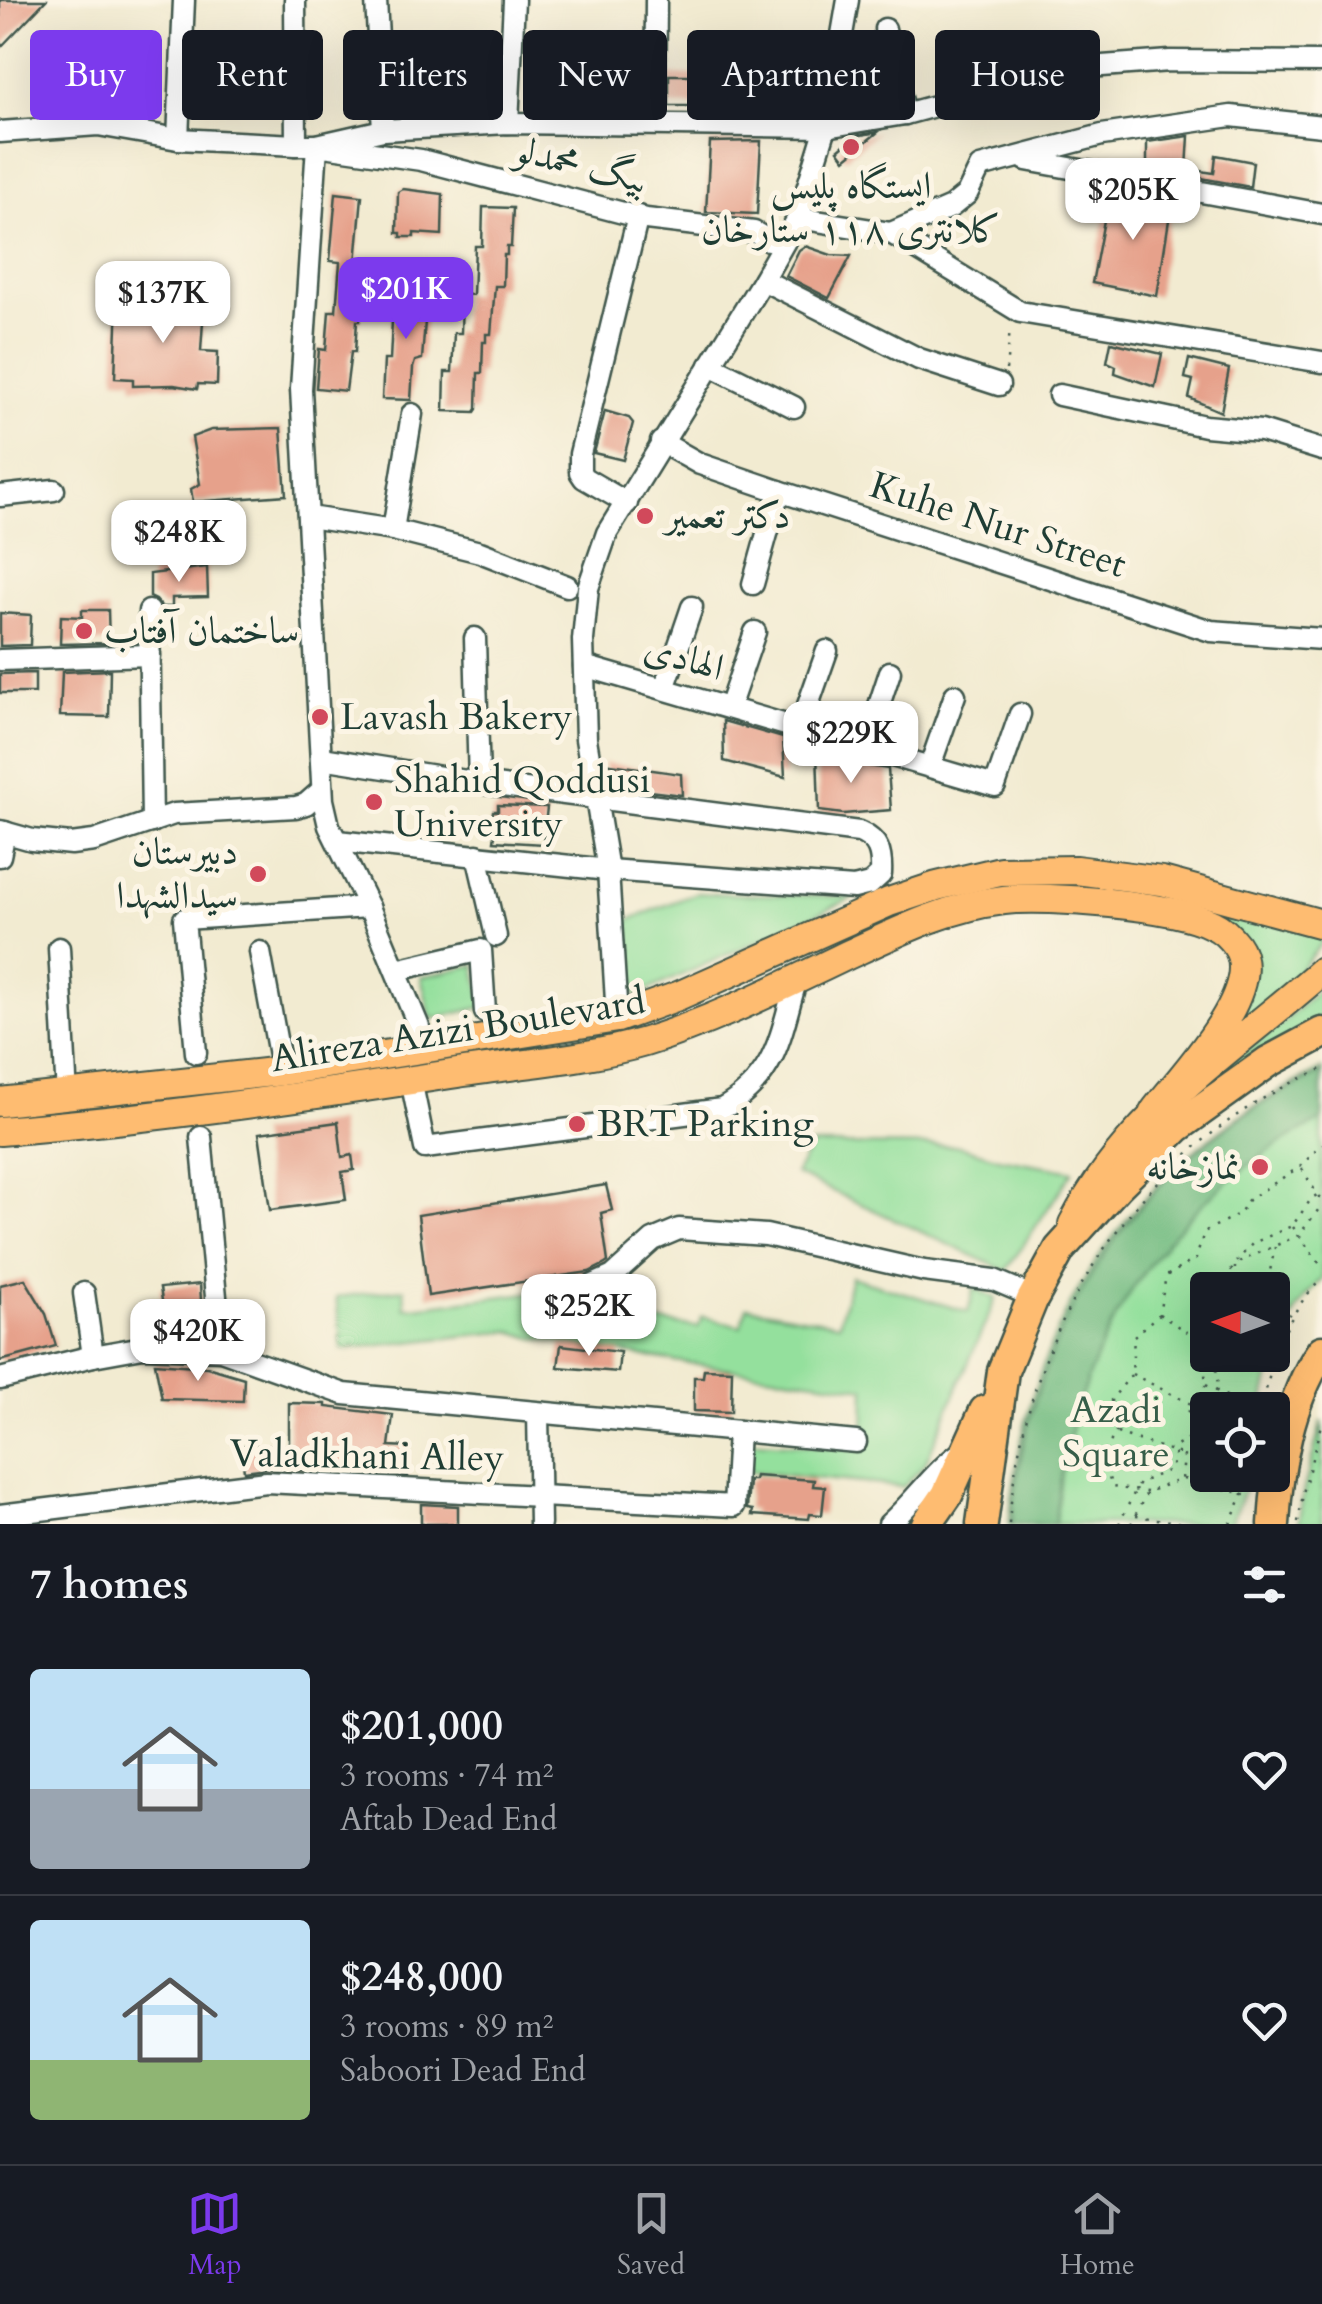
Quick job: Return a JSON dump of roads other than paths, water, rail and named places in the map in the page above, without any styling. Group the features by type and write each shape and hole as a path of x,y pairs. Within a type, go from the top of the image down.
{"highway":[{"path":"927,1524 947,1495 1034,1296 1060,1249 1177,1127 1268,1062 1322,1033"},
{"path":"1290,1420 1322,1351"},
{"path":"982,1524 1002,1371"},
{"path":"1252,1524 1260,1492"},
{"path":"1267,1492 1274,1524"}],"main road":[{"name":"Alireza Azizi Boulevard","path":"0,1102 282,1072 616,1018 678,996 911,894 1000,872 1076,870 1162,880 1322,924"},
{"path":"1155,910 1162,880"},
{"name":"Alireza Azizi Boulevard","path":"0,1131 68,1126 411,1080 621,1047 694,1024 902,930 1003,900 1085,902 1155,910 1213,924 1237,946 1244,972 1240,992 1154,1112"},
{"path":"813,936 825,966"},
{"path":"1060,1249 1100,1176 1154,1112 1322,972"},
{"path":"616,1018 621,1047"}],"street":[{"path":"178,139 184,0"},
{"path":"295,0 307,145 301,389 322,790 326,818 369,907 419,1027"},
{"path":"376,0 383,130"},
{"path":"508,123 514,0"},
{"path":"655,123 656,0"},
{"path":"616,1018 608,870 586,739 582,640 588,588 607,533 764,280 798,218 826,127 848,0"},
{"path":"915,111 1075,68 1170,61 1322,62"},
{"path":"891,234 952,207 967,194 980,167 1102,136 1231,116 1322,126"},
{"path":"0,132 98,125 178,139 307,145 383,130 508,123 826,127 868,120"},
{"name":"بیگ محمدلو","path":"307,145 420,160 638,216 754,232 768,240"},
{"path":"1020,159 1322,214"},
{"path":"626,503 584,478 580,454 638,216"},
{"path":"798,218 891,234 1020,312 1322,362"},
{"path":"764,280 919,359 999,385"},
{"path":"710,365 794,407"},
{"path":"1059,395 1205,426 1261,431 1322,450"},
{"path":"393,530 412,414"},
{"name":"Kuhe Nur Street","path":"661,442 700,464 779,492 1212,631 1322,639"},
{"path":"0,496 54,490"},
{"path":"753,584 779,492"},
{"path":"309,516 393,530 480,552 568,586"},
{"path":"664,688 692,608"},
{"path":"149,611 152,822"},
{"path":"730,708 755,632"},
{"path":"476,638 478,783"},
{"path":"800,728 827,651"},
{"path":"0,660 150,656"},
{"name":"الهادی","path":"584,666 995,786 1020,714"},
{"path":"865,748 890,672"},
{"path":"930,766 955,695"},
{"path":"322,758 478,783 859,832 880,850 881,874 870,884 854,888 608,870 337,842"},
{"path":"0,856 2,832 71,844 94,841 194,811 296,807 322,790"},
{"path":"477,856 496,936"},
{"path":"196,1053 184,918 369,907"},
{"path":"59,948 67,1097"},
{"path":"397,970 481,950 485,1012"},
{"path":"260,952 282,1072"},
{"path":"411,1080 426,1148 722,1108 746,1092 770,1065 797,978"},
{"path":"200,1137 221,1350"},
{"path":"572,1295 613,1276 653,1240 679,1228 766,1234 924,1270 994,1280 1034,1296"},
{"path":"84,1292 93,1356"},
{"path":"0,1379 143,1347 221,1350 344,1394 856,1442"},
{"path":"538,1413 540,1524"},
{"name":"Valadkhani Alley","path":"0,1516 266,1482 734,1506 738,1432"},
{"path":"890,1524 944,1464 968,1448"}],"place":[{"name":"ایستگاه پلیس کلانتری ۱۱۸ ستارخان","path":"851,147"},
{"name":"دکتر تعمیر","path":"645,516"},
{"name":"ساختمان آفتاب","path":"84,631"},
{"name":"Lavash Bakery","path":"320,717"},
{"name":"Shahid Qoddusi University","path":"374,802"},
{"name":"دبيرستان سیدالشهدا","path":"258,874"},
{"name":"BRT Parking","path":"577,1124"},
{"name":"نمازخانه","path":"1260,1167"}],"park label":[{"name":"Azadi Square","path":"1116,1432"}]}
